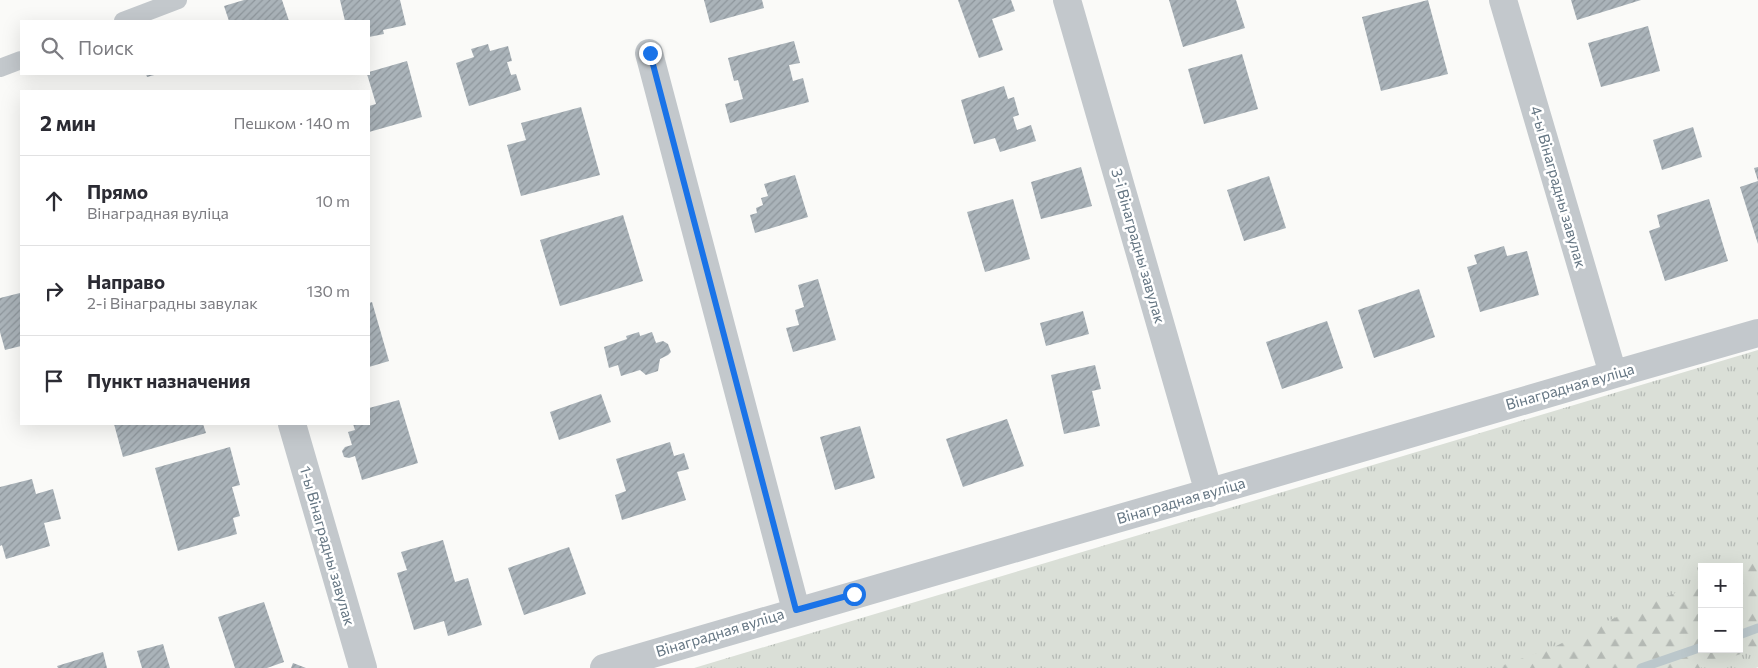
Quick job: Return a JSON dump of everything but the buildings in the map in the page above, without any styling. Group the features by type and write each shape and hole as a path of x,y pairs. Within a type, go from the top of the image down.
{"street":[{"name":"3-і Вінаградны завулак","path":"1067,0 1209,492"},
{"name":"4-ы Вінаградны завулак","path":"1503,0 1613,374"},
{"path":"650,53 796,610"},
{"name":"Вінаградная вуліца","path":"604,668 796,610 1758,333"},
{"name":"1-ы Вінаградны завулак","path":"292,425 363,668"}],"lane":[{"path":"126,20 178,0"},
{"path":"0,68 20,60"}],"green space":[{"path":"1758,350 1758,667 694,668"},
{"path":"1758,561 1758,648 1700,668 1495,668 1554,647 1605,622 1698,584 1698,653 1743,653 1743,567"}],"waterway":[{"path":"1743,634 1758,628"},
{"path":"1641,668 1698,648"}],"route":[{"path":"650,53 796,610 854,594"}]}
